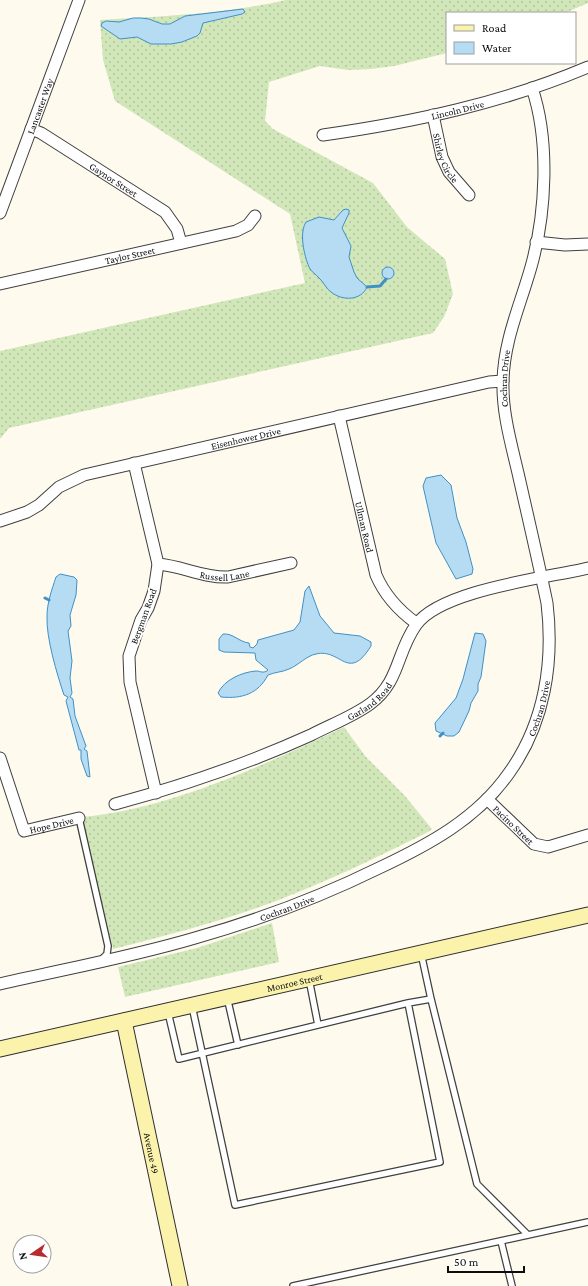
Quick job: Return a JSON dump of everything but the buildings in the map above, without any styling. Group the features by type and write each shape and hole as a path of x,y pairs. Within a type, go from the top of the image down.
{"main road":[{"name":"Monroe Street","path":"0,1049 588,914"},
{"name":"Avenue 49","path":"124,1021 180,1286"}],"street":[{"name":"Lancaster Way","path":"0,212 79,0"},
{"name":"Lincoln Drive","path":"323,135 392,124 495,101 588,67"},
{"name":"Cochran Drive","path":"0,984 194,938 271,915 333,890 407,855 440,837 468,818 487,799 509,773 525,747 536,722 546,687 549,663 550,631 542,578 505,415 503,381 505,356 511,327 531,266 536,242 542,194 543,156 540,122 532,88"},
{"name":"Shirley Circle","path":"433,115 442,158 449,172 469,195"},
{"name":"Gaynor Street","path":"31,129 41,133 165,212 177,229 181,243"},
{"name":"Taylor Street","path":"0,284 236,231 248,225 255,216"},
{"path":"536,242 565,245 588,244"},
{"name":"Eisenhower Drive","path":"0,521 15,517 33,508 59,487 72,479 84,475 489,382 503,381"},
{"name":"Ullman Road","path":"339,416 376,575 392,602 416,623"},
{"name":"Bergman Road","path":"134,463 158,564 154,591 134,636 129,656 128,669 156,793"},
{"name":"Russell Lane","path":"158,564 177,566 208,576 223,578 291,563"},
{"name":"Garland Road","path":"115,804 156,793 232,768 279,749 361,710 380,696 393,678 403,648 416,623 441,605 454,598 588,568"},
{"name":"Hope Drive","path":"0,758 24,831 79,818"},
{"name":"Pacino Street","path":"487,799 534,844 548,847 588,835"}],"lane":[{"path":"79,818 108,946 107,954 101,960"},
{"path":"421,953 477,1184 528,1235"},
{"path":"309,978 318,1025"},
{"path":"227,997 238,1045"},
{"path":"168,1011 179,1059 408,1003 431,999"},
{"path":"192,1005 235,1205 440,1162 408,1003"},
{"path":"293,1286 588,1222"},
{"path":"501,1241 512,1286"}],"green space":[{"path":"286,0 588,0 588,3 567,12 446,12 446,53 394,66 371,69 348,70 320,66 269,82 265,121 273,129 373,183 407,227 445,259 453,294 444,317 433,333 9,428 0,439 0,351 305,283 290,214 115,101 103,60 100,20 170,16 263,5"},
{"path":"344,727 366,757 405,796 432,829 353,868 276,901 216,921 113,949 82,817 115,813 182,795 250,770"},
{"path":"272,923 279,962 125,997 118,967 197,948"}],"water":[{"path":"243,9 245,12 242,14 203,23 200,33 197,36 182,42 171,44 151,44 137,37 120,39 101,26 102,23 106,21 119,22 133,18 149,19 162,24 170,24 185,16"},
{"path":"343,210 349,210 349,213 342,228 351,246 349,257 357,278 367,287 360,295 351,298 335,295 311,270 305,256 303,244 303,232 306,222 319,217 334,220"},
{"path":"386,267 390,267 394,273 390,279 386,279 382,275 382,271"},
{"path":"441,475 451,485 457,518 466,542 473,569 472,574 456,579 436,543 423,486 426,478"},
{"path":"60,574 74,577 77,580 76,595 70,615 71,626 68,631 72,661 70,678 72,693 70,697 73,699 75,716 86,746 84,749 87,751 90,777 87,776 81,759 81,750 79,750 66,701 68,697 64,695 61,686 52,656 48,635 47,611 51,591 56,577"},
{"path":"309,586 320,616 334,633 360,636 371,642 371,646 363,657 356,662 350,663 344,662 325,653 316,654 289,669 268,675 259,687 249,694 236,697 221,697 218,693 224,684 239,675 268,670 256,660 255,653 224,652 219,650 219,639 223,634 227,634 249,643 250,647 253,648 257,644 258,640 294,630 300,622 305,591"},
{"path":"475,633 483,634 486,641 478,691 471,703 469,711 459,732 454,736 447,736 436,731 435,723 456,698 463,679"}],"waterway":[{"path":"367,287 380,286 386,279"},
{"path":"45,598 49,600"},
{"path":"440,736 443,733"}]}
